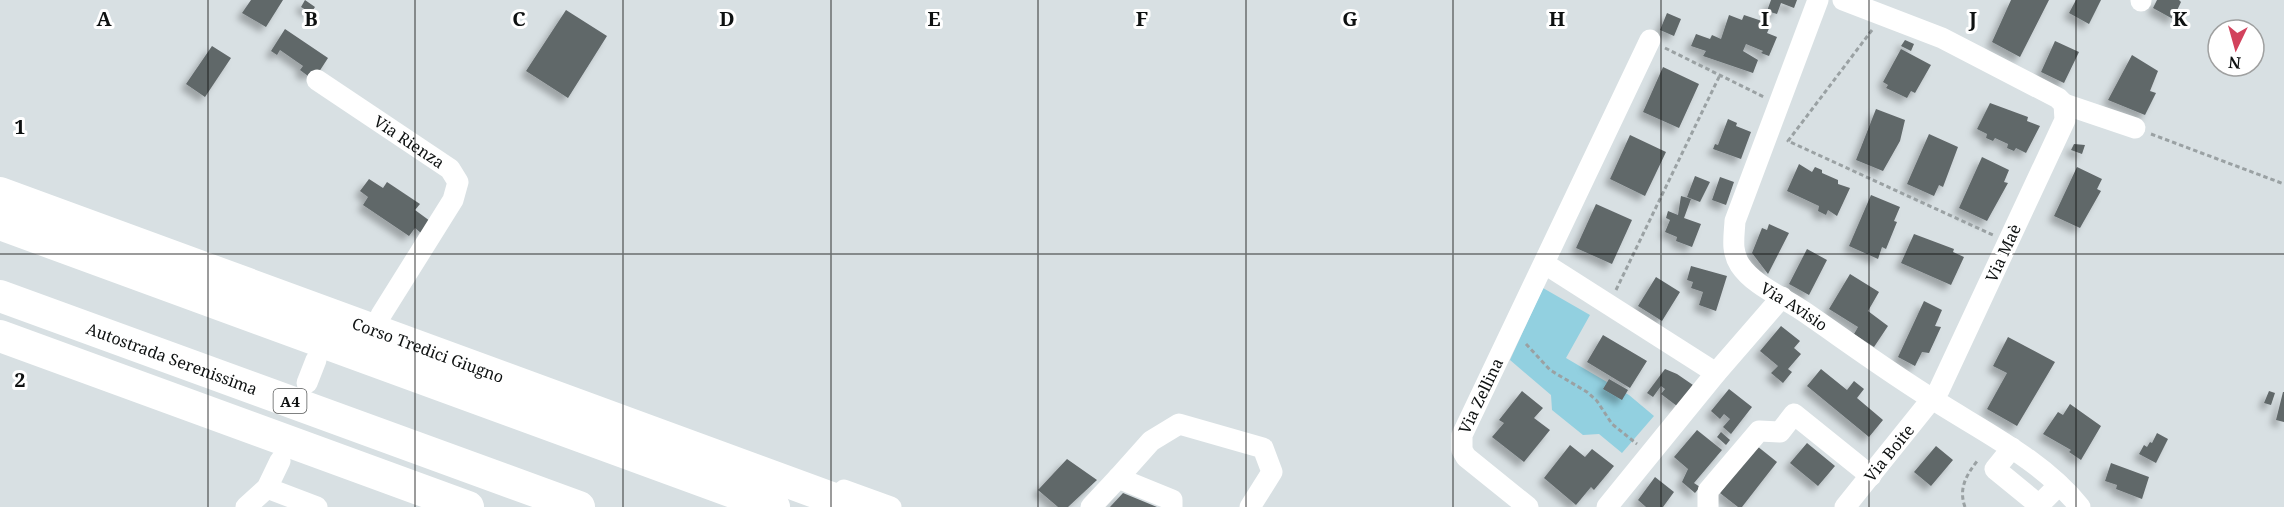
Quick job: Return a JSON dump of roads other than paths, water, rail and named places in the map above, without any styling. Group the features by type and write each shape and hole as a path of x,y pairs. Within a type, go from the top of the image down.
{"highway":[{"name":"Corso Tredici Giugno","path":"0,193 111,249 774,507"},
{"name":"Corso Tredici Giugno","path":"0,224 111,249 626,423 856,507"},
{"name":"Autostrada Serenissima","path":"0,296 579,507"},
{"name":"A4","path":"0,336 468,507"}],"street":[{"name":"Via Avisio","path":"1818,0 1735,221 1733,250 1750,278 2004,443 2059,485 2080,507"},
{"path":"1843,0 1942,38 2058,98 2064,104 2135,128"},
{"name":"Via Zellina","path":"1528,507 1466,457 1461,441 1650,40"},
{"name":"Via Rienza","path":"317,80 450,169 458,182 453,200 381,315"},
{"name":"Via Maè","path":"1933,399 2065,120 2064,104"},
{"path":"1545,264 1716,373"},
{"path":"1608,507 1716,373 1782,297"},
{"path":"307,383 316,360"},
{"name":"Via Boite","path":"1845,507 1933,399"},
{"path":"1708,507 1708,491 1759,431 1780,432 1794,414 1870,476"},
{"path":"626,423 721,444 891,507"},
{"path":"1091,507 1151,441 1179,424 1263,448 1272,472 1250,507"},
{"path":"2004,443 1995,469 2040,506 2059,485"},
{"path":"246,507 267,488 280,461"},
{"path":"1118,478 1172,500 1172,507"},
{"path":"267,488 317,507"}]}
